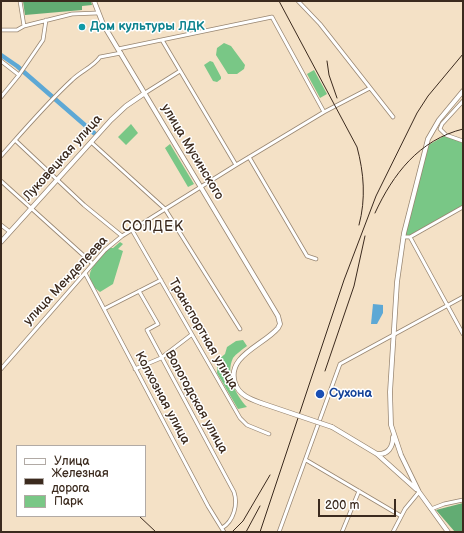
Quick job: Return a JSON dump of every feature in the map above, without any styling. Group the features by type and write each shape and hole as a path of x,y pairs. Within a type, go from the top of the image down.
{"street":[{"path":"20,1 24,26"},
{"path":"298,1 320,24 393,117"},
{"name":"улица Мусинского","path":"96,2 97,12 119,51 276,311 280,324 272,334 249,352 237,364 234,380 236,387 242,394 255,401 332,427 377,454"},
{"path":"1,30 17,30 24,26 72,14 97,12"},
{"path":"1,156 59,93 78,75 96,64 100,57 162,40 272,17 324,112"},
{"path":"1,97 26,66 43,40 46,20"},
{"path":"162,40 236,165"},
{"path":"1,61 19,75"},
{"path":"145,93 180,70"},
{"name":"улица Менделеева","path":"1,369 93,264 122,236 248,157 324,112 370,88"},
{"path":"377,454 383,454 392,447 393,439 390,392 397,282 403,237 428,138 439,120 463,91"},
{"name":"Луковецкая улица","path":"1,242 91,142 126,106 145,93"},
{"path":"463,102 442,124 440,131 446,135 463,141"},
{"path":"15,140 79,200 122,236"},
{"path":"91,142 165,209 240,329"},
{"path":"248,157 307,256 316,259"},
{"path":"1,181 93,264"},
{"path":"403,237 410,237 463,207"},
{"path":"1,225 10,232"},
{"name":"Транспортная улица","path":"132,230 240,418 247,426 268,434"},
{"path":"410,237 463,334"},
{"name":"Колхозная улица","path":"85,273 208,506 224,532"},
{"path":"104,309 161,280"},
{"name":"Вологодская улица","path":"139,291 158,324 147,330 234,492 234,510 228,524 222,528"},
{"path":"279,532 340,364 463,297"},
{"path":"135,369 161,358 191,335"},
{"path":"391,425 401,455 419,492 448,532"},
{"path":"377,454 419,492"},
{"path":"306,460 401,516"},
{"path":"342,532 359,491"},
{"path":"393,532 401,516 419,492"},
{"path":"431,509 444,504 463,500"}],"green space":[{"path":"23,1 91,1 92,5 82,6 82,10 25,15"},
{"path":"224,43 231,46 245,65 244,69 237,74 228,74 216,55 217,48"},
{"path":"210,61 213,62 221,77 221,79 217,82 213,81 204,65"},
{"path":"314,70 327,94 320,98 307,74"},
{"path":"131,124 138,133 126,145 118,137"},
{"path":"446,135 463,141 463,207 410,237 403,237 425,147"},
{"path":"170,144 194,184 188,187 165,148"},
{"path":"120,242 123,244 118,249 123,251 113,284 100,292 90,280 91,270 109,248 113,248"},
{"path":"243,340 247,346 233,358 230,371 236,391 247,407 238,409 217,373 218,360 225,354 227,347 236,341"},
{"path":"463,503 463,532 455,532 436,510"}],"water":[{"path":"373,304 383,305 383,313 377,324 371,324"}],"waterway":[{"path":"1,55 17,66 94,133"}],"railway":[{"path":"279,1 357,147 363,176 363,206 359,225"},
{"path":"260,532 344,280 376,196 417,113 428,96 463,54"},
{"path":"327,61 329,75 337,98"},
{"path":"375,213 390,185 409,160 433,141 447,134 463,129"},
{"path":"325,371 354,286 365,236"},
{"path":"232,532 243,521 270,475"},
{"path":"246,532 260,506"},
{"path":"140,517 156,532"}],"place":[{"name":"Дом культуры ЛДК","path":"82,27"},
{"name":"Сухона","path":"320,394"}],"district":[{"name":"СОЛДЕК","path":"153,227"}]}
